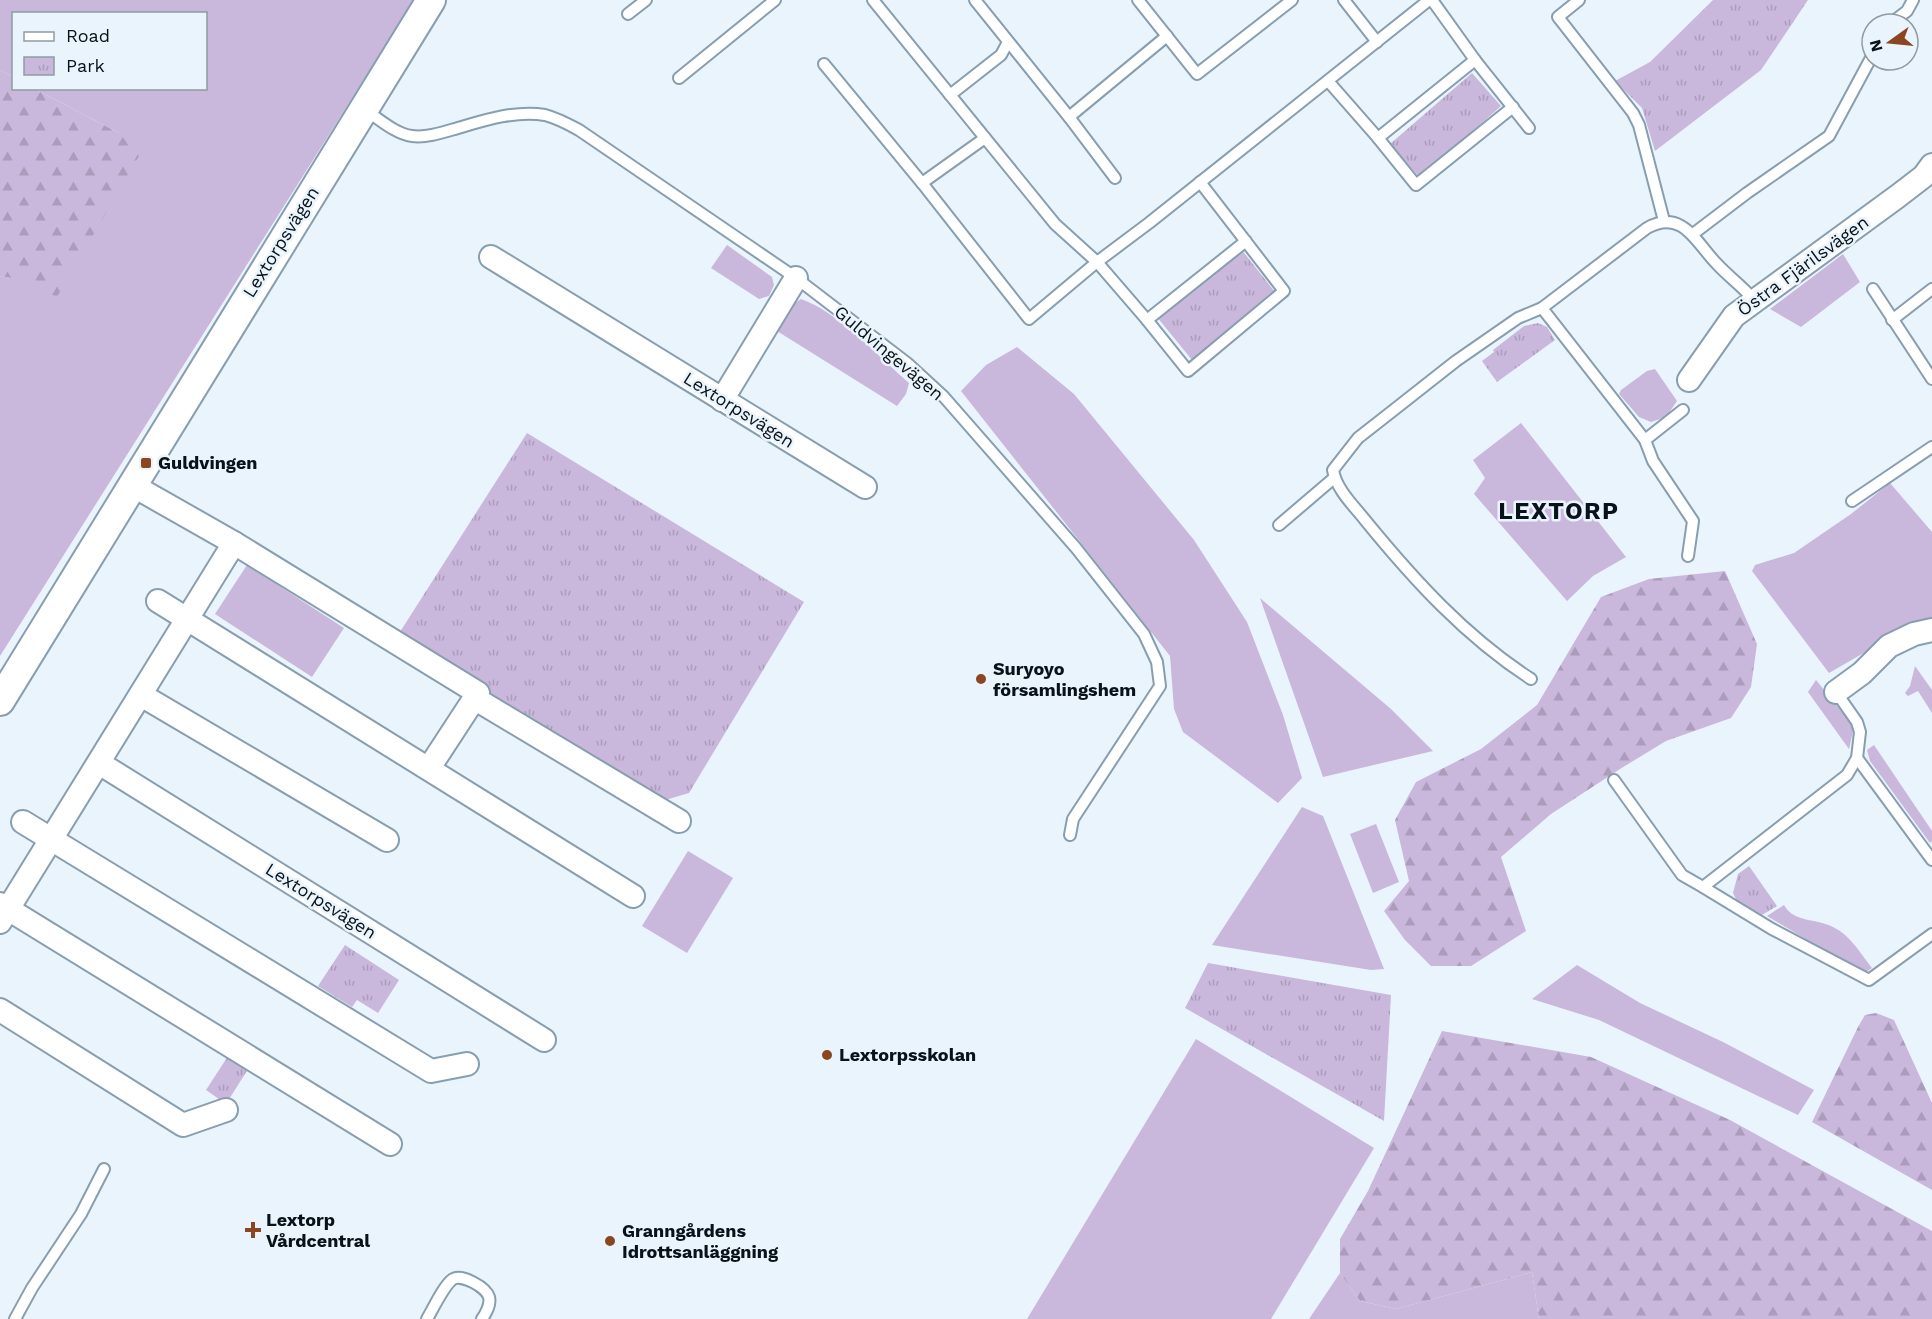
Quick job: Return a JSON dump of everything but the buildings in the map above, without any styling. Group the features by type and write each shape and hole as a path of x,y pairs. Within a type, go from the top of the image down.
{"street":[{"name":"Lextorpsvägen","path":"0,701 431,0"},
{"name":"Östra Fjärilsvägen","path":"1689,380 1734,316 1907,189 1924,176 1932,165"},
{"name":"Lextorpsvägen","path":"491,257 865,487"},
{"path":"722,399 796,278"},
{"path":"132,485 234,543 478,693 429,768"},
{"path":"234,543 99,763 3,912 390,1144"},
{"path":"158,602 633,896"},
{"path":"1836,692 1862,672 1889,646 1914,634 1932,630"},
{"path":"141,695 387,840"},
{"path":"474,698 679,821"},
{"name":"Lextorpsvägen","path":"99,763 544,1040"},
{"path":"23,822 431,1071 467,1064"},
{"path":"0,1010 183,1125 226,1110"}],"lane":[{"path":"628,14 646,0"},
{"path":"679,78 775,0"},
{"path":"873,0 1055,224 1097,262 1188,371 1284,291 1200,182"},
{"path":"975,0 1115,178"},
{"path":"1137,0 1197,74 1292,0"},
{"path":"1344,0 1377,42"},
{"path":"824,64 922,183 1029,319 1097,262 1431,0 1529,128"},
{"path":"1578,0 1558,17 1634,113 1664,221"},
{"path":"1069,117 1167,36"},
{"path":"950,95 1001,55 1008,42"},
{"path":"1378,138 1475,60"},
{"path":"1693,234 1829,136 1863,72"},
{"path":"1328,81 1416,185 1513,107"},
{"name":"Guldvingevägen","path":"364,109 400,133 412,136 427,135 495,118 518,115 544,115 557,118 579,130 796,278 907,363 944,397 1076,548 1144,634 1157,662 1160,686 1073,819 1070,835"},
{"path":"922,183 985,138"},
{"path":"1531,680 1470,634 1425,591 1352,504 1334,478 1333,470 1358,438 1456,361 1518,318 1542,308 1647,228 1664,221 1673,222 1693,234 1716,264 1754,300"},
{"path":"1147,320 1246,241"},
{"path":"1873,289 1932,379"},
{"path":"1892,320 1932,289"},
{"path":"1542,308 1645,440 1653,461 1693,521 1688,556"},
{"path":"1645,440 1683,410"},
{"path":"1852,501 1932,447"},
{"path":"1279,525 1334,478"},
{"path":"1703,887 1847,775 1857,758 1860,732 1857,722 1836,692"},
{"path":"1857,758 1932,860"},
{"path":"1614,780 1682,875 1772,929 1869,980 1932,934"},
{"path":"15,1319 32,1288 81,1214 104,1169"},
{"path":"427,1319 450,1281 457,1277 465,1277 485,1291 489,1297 488,1309 482,1319"}],"green space":[{"path":"0,0 414,0 0,656 0,276 11,278 119,133 37,90 207,90 207,12 12,12 12,76 0,70"},
{"path":"1713,0 1808,0 1761,70 1655,151 1642,108 1615,81 1650,62"},
{"path":"0,70 12,76 12,90 37,90 119,133 139,156 57,297 11,278 0,276"},
{"path":"1472,73 1501,106 1420,178 1390,144"},
{"path":"727,245 772,277 774,285 769,296 759,299 711,268"},
{"path":"1241,249 1275,292 1192,360 1157,317"},
{"path":"1843,254 1860,282 1801,327 1770,309"},
{"path":"801,299 815,305 843,324 909,383 906,394 897,406 777,331 792,305"},
{"path":"1538,323 1547,327 1555,340 1497,382 1482,361 1524,326"},
{"path":"1017,347 1074,394 1194,540 1247,622 1283,715 1302,778 1278,803 1183,732 1174,709 1170,656 961,391 986,365"},
{"path":"1655,369 1677,401 1666,417 1651,422 1639,417 1619,394 1621,390 1647,371"},
{"path":"1521,423 1626,557 1593,576 1567,601 1474,494 1485,478 1473,460"},
{"path":"527,433 804,602 689,793 662,801 398,635"},
{"path":"1890,483 1932,532 1932,620 1914,624 1829,673 1752,571 1755,565 1794,553 1851,514"},
{"path":"247,565 344,628 312,677 215,614"},
{"path":"1725,571 1757,644 1751,687 1731,718 1666,741 1551,814 1501,857 1526,931 1471,966 1431,966 1405,940 1384,911 1409,881 1395,820 1416,782 1481,749 1537,705 1601,597 1649,579"},
{"path":"1260,598 1391,709 1433,751 1323,777"},
{"path":"1915,666 1932,690 1932,713 1918,691 1908,696 1905,693 1910,686"},
{"path":"1816,680 1854,727 1849,749 1808,692"},
{"path":"1874,745 1932,831 1930,843 1870,761 1867,750"},
{"path":"1302,807 1323,816 1384,969 1371,970 1212,945"},
{"path":"1376,824 1399,882 1373,893 1350,834"},
{"path":"688,851 733,878 687,953 642,926"},
{"path":"1749,866 1777,906 1762,915 1737,901 1733,893 1738,874"},
{"path":"1784,905 1793,915 1839,930 1855,945 1872,968 1866,972 1859,971 1767,916"},
{"path":"345,945 399,980 378,1013 357,1000 352,1007 318,986"},
{"path":"1208,963 1391,995 1384,1121 1185,1008"},
{"path":"1577,965 1640,1003 1723,1042 1814,1090 1798,1115 1599,1020 1532,999"},
{"path":"1876,1013 1894,1020 1932,1103 1932,1190 1812,1122 1865,1015"},
{"path":"1442,1031 1591,1057 1730,1120 1932,1231 1932,1319 1539,1319 1532,1272 1396,1309 1360,1301 1340,1273 1340,1239 1368,1191"},
{"path":"1196,1039 1374,1148 1271,1319 1027,1319"},
{"path":"230,1053 250,1066 226,1104 206,1090"},
{"path":"1532,1272 1539,1319 1309,1319 1340,1273 1360,1301 1396,1309"}],"place":[{"name":"Guldvingen","path":"146,463"},
{"name":"Suryoyo församlingshem","path":"981,679"},
{"name":"Lextorpsskolan","path":"827,1055"},
{"name":"Lextorp Vårdcentral","path":"253,1230"},
{"name":"Granngårdens Idrottsanläggning","path":"610,1241"}],"district":[{"name":"LEXTORP","path":"1559,511"}]}
